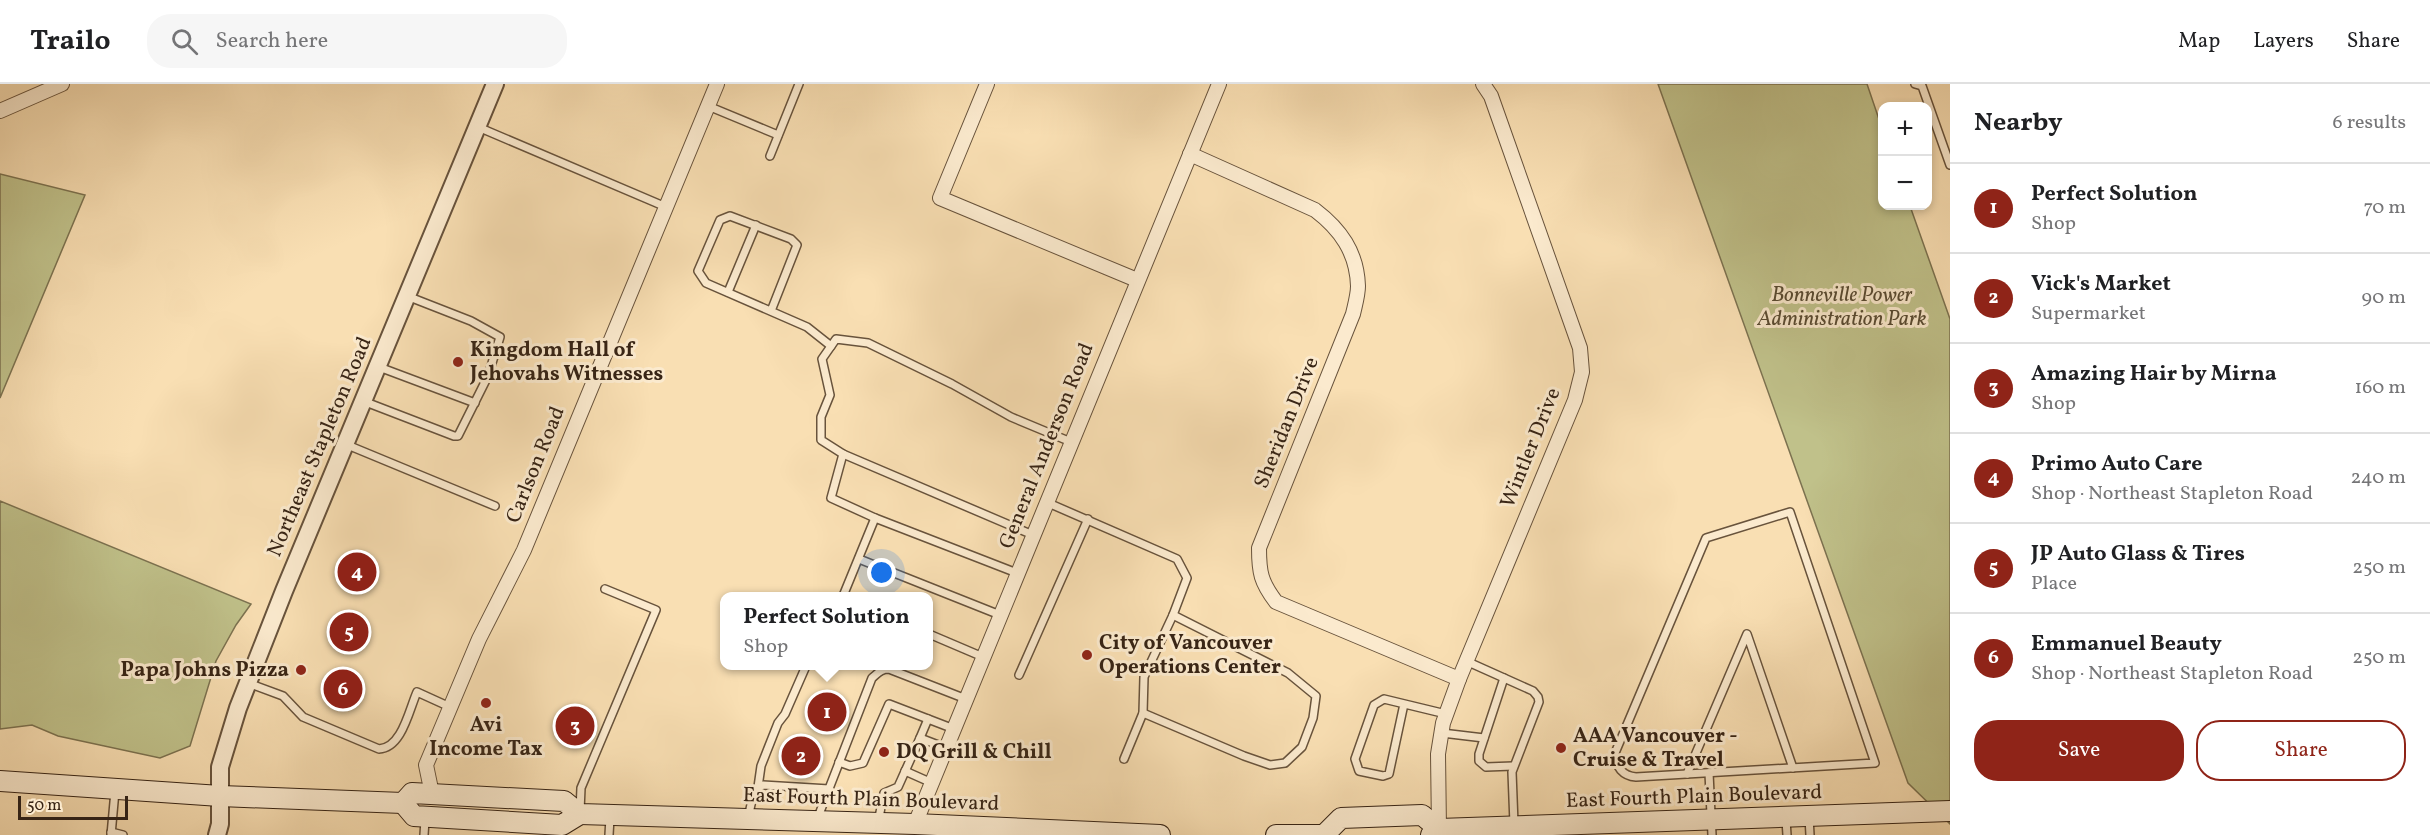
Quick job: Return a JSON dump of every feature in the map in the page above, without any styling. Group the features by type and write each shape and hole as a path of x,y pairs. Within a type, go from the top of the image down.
{"main road":[{"name":"East Fourth Plain Boulevard","path":"0,781 220,796 403,803 425,826 562,825 580,814 877,823 915,830 1160,835"},
{"name":"East Fourth Plain Boulevard","path":"403,803 412,793 564,801 580,814"},
{"name":"East Fourth Plain Boulevard","path":"1435,832 1514,827 1596,830 1809,826 1950,811"},
{"path":"1276,835 1326,835 1341,819 1422,815 1435,832"}],"street":[{"path":"0,111 62,84"},
{"name":"Northeast Stapleton Road","path":"217,835 220,767 238,708 495,84"},
{"name":"Carlson Road","path":"432,794 426,765 479,639 524,550 717,84"},
{"path":"987,84 939,198 1137,280"},
{"name":"General Anderson Road","path":"915,830 1017,573 1219,84"},
{"name":"Wintler Drive","path":"1435,832 1438,754 1446,714 1575,400 1582,372 1580,348 1491,96 1483,84"},
{"name":"Sheridan Drive","path":"1190,154 1315,210 1332,223 1344,236 1358,286 1353,314 1259,548 1259,567 1263,584 1276,602 1459,679"}],"lane":[{"path":"770,156 799,84"},
{"path":"1915,84 1922,86 1950,165"},
{"path":"708,106 778,135"},
{"path":"477,126 666,207"},
{"path":"771,311 797,245 791,239 730,216 720,220 698,272 706,283 807,327 831,346"},
{"path":"728,292 756,225"},
{"path":"363,401 458,436 488,376 500,337 471,321 407,296"},
{"path":"1033,535 843,454 821,440 821,417 830,394 822,359 836,339 868,343 952,384 1011,417 1071,442"},
{"path":"377,367 475,404"},
{"path":"345,444 495,506"},
{"path":"843,454 831,498 875,518 1017,573"},
{"path":"1047,502 1177,559 1187,578 1173,615 1144,677 1143,713 1124,759"},
{"path":"1790,512 1875,763 1709,772 1630,776 1620,770 1615,759 1616,753 1706,538 1790,512"},
{"path":"845,592 875,518"},
{"path":"1019,675 1088,519"},
{"path":"859,559 1000,615"},
{"path":"580,814 581,788 656,610 605,589"},
{"path":"1143,713 1270,765 1285,763 1302,747 1313,718 1316,696 1288,673 1173,615"},
{"path":"1687,774 1748,634 1793,768"},
{"path":"933,636 983,657"},
{"path":"1466,661 1533,691 1538,697 1539,702 1513,766 1511,781 1514,827"},
{"path":"747,820 752,796 761,786 761,766 778,723 785,714 804,670"},
{"path":"816,822 872,678 879,670"},
{"path":"892,670 966,699"},
{"path":"1504,678 1479,754 1480,764 1486,767 1513,766"},
{"path":"248,683 283,696 303,717 379,749 385,749 394,743 417,692 450,707"},
{"path":"1404,704 1389,774 1383,776 1359,771 1355,759 1374,705 1383,699 1404,704 1446,714"},
{"path":"839,762 850,766 863,763 889,704 954,729"},
{"path":"877,823 884,793 898,787 928,719"},
{"path":"1442,733 1484,738"},
{"path":"920,738 946,748"},
{"path":"905,771 932,783"},
{"path":"1709,772 1712,828"},
{"path":"761,786 829,789"},
{"path":"115,788 111,834 123,835"},
{"path":"609,835 610,815"}],"green space":[{"name":"Bonneville Power Administration Park","path":"1658,84 1867,84 1878,116 1878,210 1911,210 1950,319 1950,824 1908,783"},
{"path":"0,174 85,195 0,398"},
{"path":"0,501 251,604 216,661 190,746 160,758 58,736 32,725 0,729"}],"place":[{"name":"Kingdom Hall of Jehovahs Witnesses","path":"458,362"},
{"name":"Primo Auto Care","path":"357,572"},
{"name":"JP Auto Glass & Tires","path":"349,632"},
{"name":"City of Vancouver Operations Center","path":"1087,655"},
{"name":"Papa Johns Pizza","path":"301,670"},
{"name":"Emmanuel Beauty","path":"343,689"},
{"name":"Avi Income Tax","path":"486,703"},
{"name":"Perfect Solution","path":"827,712"},
{"name":"Amazing Hair by Mirna","path":"575,726"},
{"name":"AAA Vancouver - Cruise & Travel","path":"1561,748"},
{"name":"DQ Grill & Chill","path":"884,752"},
{"name":"Vick's Market","path":"801,756"}]}
